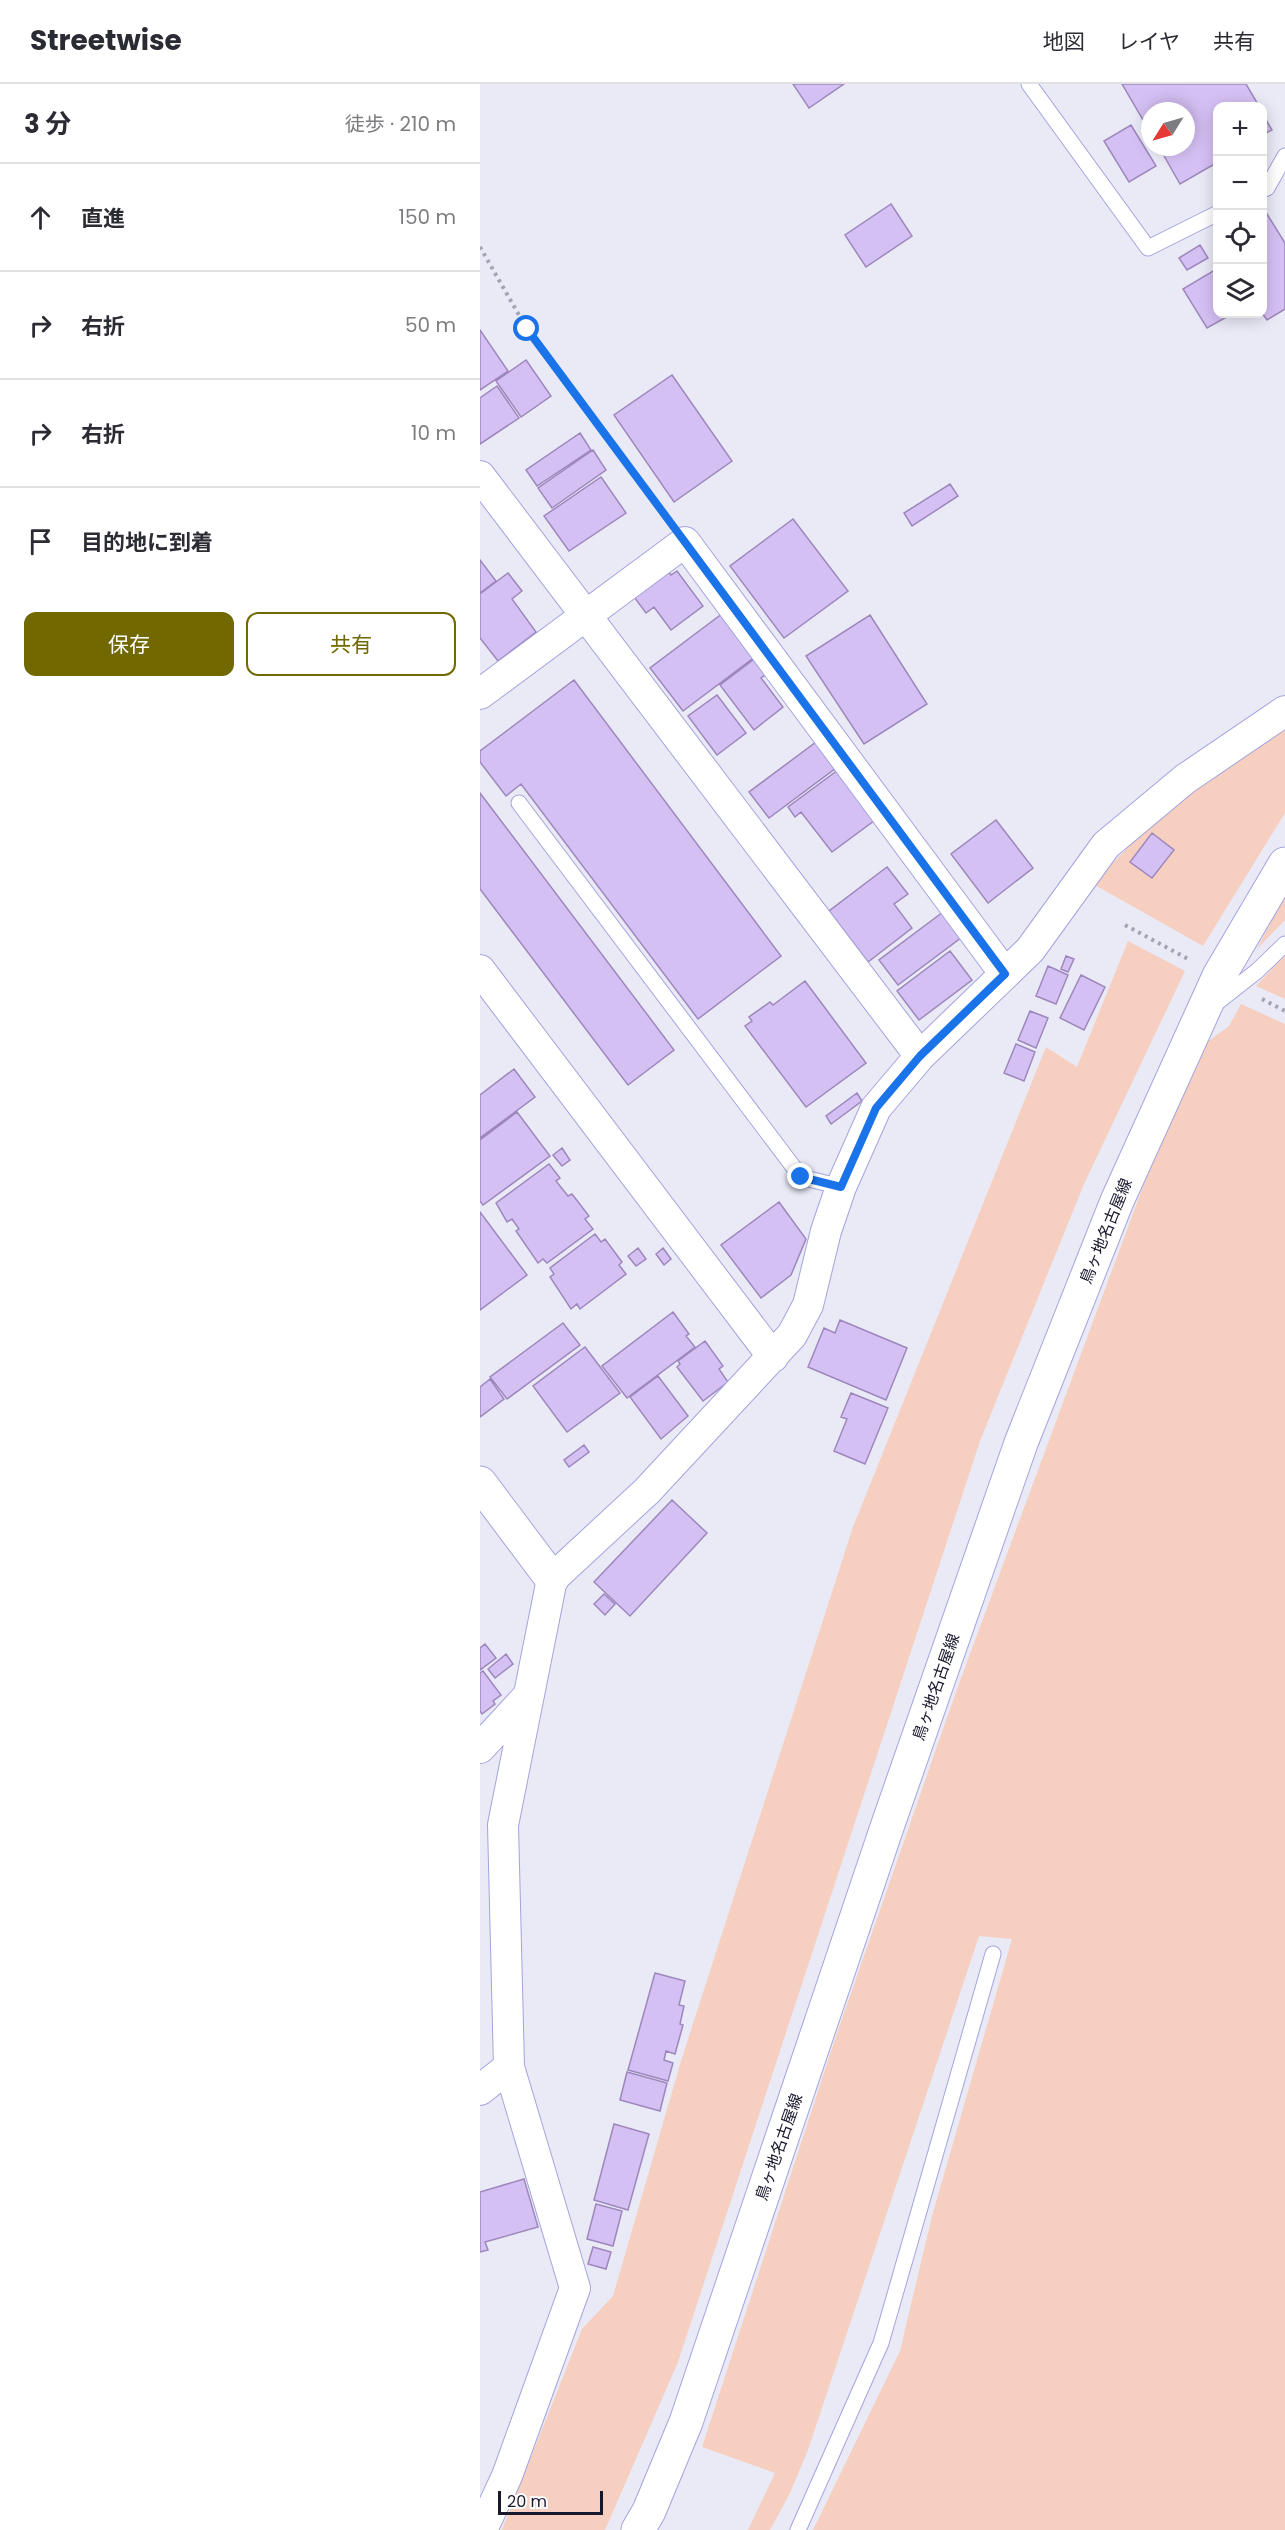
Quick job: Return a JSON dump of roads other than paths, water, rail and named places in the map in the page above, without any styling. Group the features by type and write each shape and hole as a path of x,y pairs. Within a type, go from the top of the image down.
{"main road":[{"name":"鳥ヶ地名古屋線","path":"638,2530 649,2511 686,2422 1021,1443 1116,1201 1219,976 1285,864"},
{"path":"480,1484 552,1579"}],"street":[{"path":"480,476 920,1056"},
{"path":"480,694 685,542 1005,974"},
{"path":"482,2530 507,2476 575,2288 509,2067 503,1825 552,1579 647,1491 792,1335 808,1305 826,1231 841,1187 876,1108 920,1056 1030,950 1106,845 1185,779 1285,711"},
{"path":"480,970 773,1357"},
{"path":"480,1748 530,1695"},
{"path":"480,2090 509,2067"}],"lane":[{"path":"1029,84 1148,249 1213,216"},
{"path":"1267,188 1285,156"},
{"path":"519,802 801,1177 841,1187"},
{"path":"1203,1013 1257,971 1285,945"},
{"path":"798,2530 881,2343 993,1954"}]}
